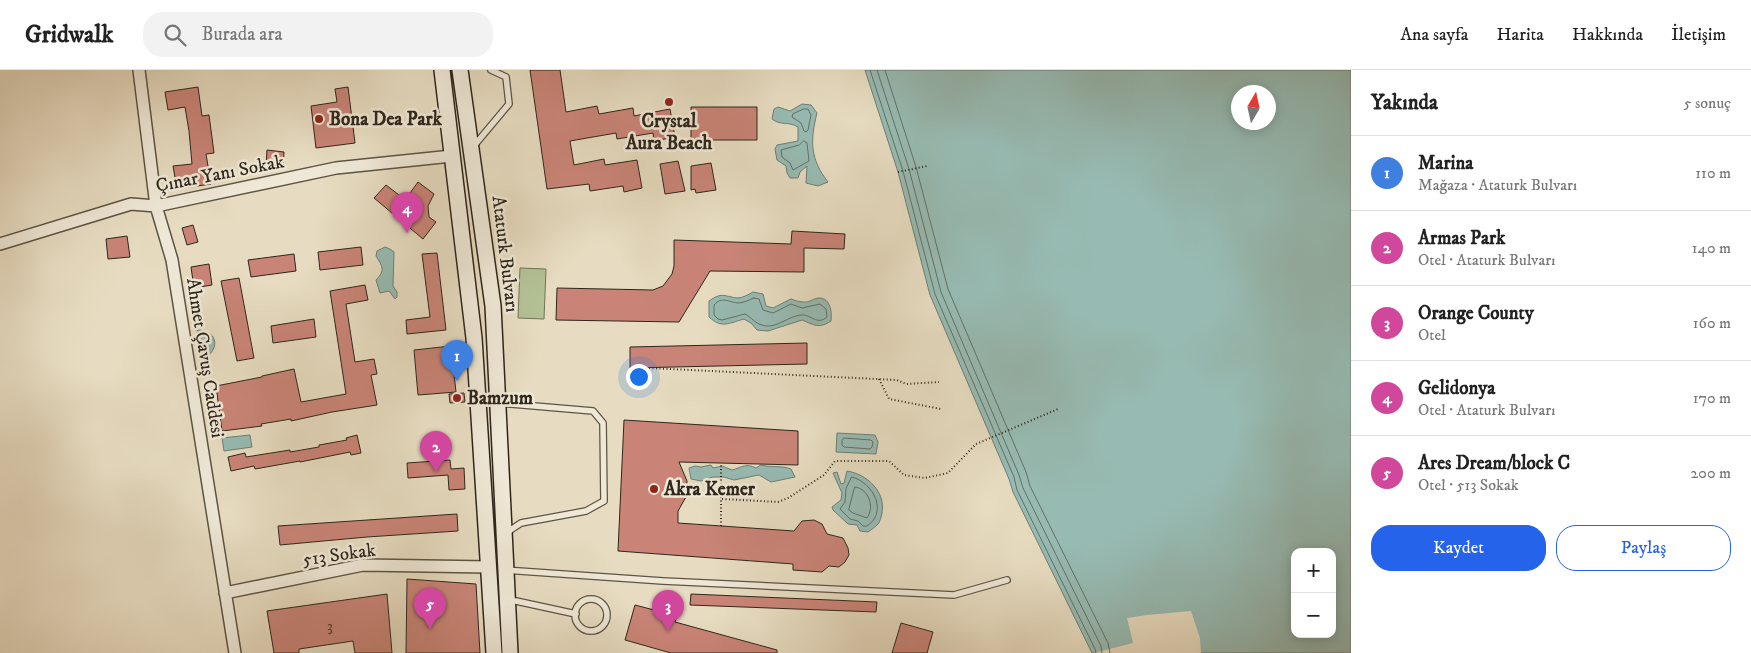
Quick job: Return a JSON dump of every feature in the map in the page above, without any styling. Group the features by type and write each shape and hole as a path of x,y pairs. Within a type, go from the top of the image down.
{"main road":[{"path":"442,70 474,338 494,653"},
{"name":"Ataturk Bulvarı","path":"460,70 493,306 510,653"}],"street":[{"name":"Ahmet Çavuş Caddesi","path":"139,70 156,206 172,260 236,653"},
{"name":"Çınar Yanı Sokak","path":"0,244 131,204 156,206 336,168 452,156"},
{"name":"513 Sokak","path":"225,593 363,565 489,568"}],"lane":[{"path":"471,149 509,104 506,77 492,70"},
{"path":"498,403 593,411 603,423 604,501 586,511 521,522 505,534"},
{"path":"506,570 954,596 1007,580"},
{"path":"592,599 603,604 607,613 603,626 594,631 582,628 578,623 576,614 584,601 592,599"},
{"path":"508,600 576,614"}],"path":[{"path":"898,172 927,166"},
{"path":"649,368 897,380 906,384 939,382"},
{"path":"880,379 889,399 941,409"},
{"path":"722,499 778,502 788,498 824,475 835,461 889,461 904,475 926,478 948,473 976,444 1058,409"},
{"path":"721,463 721,526"}],"green space":[{"path":"520,268 546,269 544,319 518,318"}],"water":[{"path":"865,70 1351,70 1351,653 1092,653 1013,492 930,295 898,172"},
{"path":"802,104 811,105 817,113 813,132 813,149 822,174 828,182 818,186 806,183 807,166 800,172 798,178 790,178 786,166 777,160 775,149 777,145 798,141 798,127 772,119 774,109 778,107 790,111"},
{"path":"385,247 394,252 393,286 397,292 395,299 389,291 380,293 376,280 382,271 376,256 377,251"},
{"path":"753,292 763,294 766,306 773,308 791,299 800,302 817,298 826,300 830,307 831,321 820,326 802,320 768,331 757,330 744,319 722,324 709,317 709,301 713,298 723,295 739,298"},
{"path":"197,330 210,334 215,342 212,352 201,359"},
{"path":"837,433 875,435 878,442 876,454 836,452"},
{"path":"250,435 252,447 224,451 222,438"},
{"path":"711,465 713,468 722,466 732,470 747,466 756,468 761,465 784,467 791,469 795,477 771,482 759,475 734,480 724,477 713,477 701,481 691,479 689,468"},
{"path":"847,471 868,480 874,485 881,498 882,513 880,521 868,532 860,531 857,525 848,524 833,510 832,507 841,500 842,493 833,473 837,472 841,484 844,483"}],"pier":[{"path":"1191,611 1200,638 1201,653 1094,653 1133,643 1127,618"}],"building":[{"path":"530,70 560,70 566,112 597,106 599,114 633,108 634,116 670,109 675,137 654,141 653,133 617,139 616,133 570,141 574,165 604,159 605,165 637,160 642,188 624,192 623,186 590,191 589,184 547,189"},
{"path":"198,87 202,116 209,115 214,153 206,154 211,184 177,189 173,166 192,164 189,131 185,107 168,110 165,92"},
{"name":"Bona Dea Park","path":"348,87 355,143 316,148 311,106 337,102 335,89"},
{"path":"691,107 757,107 757,140 691,140"},
{"path":"267,150 284,152 283,168 266,167"},
{"path":"678,161 685,191 665,194 660,164"},
{"path":"711,163 716,190 696,193 695,189 691,190 691,166"},
{"path":"418,182 434,194 428,206 429,217 436,222 423,239 374,198 386,185 399,195 410,193"},
{"path":"193,225 198,242 187,245 182,228"},
{"path":"792,231 845,234 844,249 804,248 804,272 710,271 679,322 556,320 557,288 653,290 663,286 672,274 674,266 674,240 791,244"},
{"path":"127,236 130,257 108,259 106,239"},
{"path":"361,247 363,265 320,270 318,252"},
{"path":"437,253 446,330 407,334 406,320 430,317 422,254"},
{"path":"294,254 296,271 251,277 248,260"},
{"path":"209,264 212,285 194,288 191,267"},
{"path":"239,278 254,358 237,361 221,281"},
{"path":"365,285 368,300 346,304 355,362 374,359 377,374 371,375 377,405 291,421 291,419 261,424 262,426 222,431 216,386 294,369 301,402 346,394 330,291"},
{"path":"314,319 316,337 273,343 271,326"},
{"path":"807,343 807,364 630,368 630,347"},
{"path":"451,346 456,392 418,395 414,350"},
{"name":"Bamzum","path":"464,393 465,402 450,403 449,394"},
{"name":"Akra Kemer","path":"624,420 798,431 798,465 679,462 687,481 686,497 678,511 678,523 794,531 802,521 814,520 822,524 827,534 843,538 849,555 845,562 839,567 829,566 822,572 793,570 793,564 618,551"},
{"path":"357,435 361,453 351,455 350,452 300,462 255,469 254,466 231,471 228,457 245,453 246,457 290,450 290,452 347,440 346,438"},
{"path":"450,460 451,469 464,468 465,489 449,490 448,475 408,478 407,463"},
{"path":"457,514 458,531 280,545 278,526"},
{"path":"407,579 476,584 480,653 406,653"},
{"path":"387,594 392,653 355,653 353,641 299,649 299,653 274,653 267,611"},
{"path":"691,594 877,602 876,612 690,605"},
{"path":"635,605 677,616 675,622 777,650 777,653 671,653 625,640"},
{"path":"901,623 933,632 927,653 892,653"}],"place":[{"name":"Crystal Aura Beach","path":"669,102"},
{"name":"Bona Dea Park","path":"319,119"},
{"name":"Gelidonya","path":"407,233"},
{"name":"Marina","path":"457,381"},
{"name":"Bamzum","path":"457,398"},
{"name":"Armas Park","path":"436,472"},
{"name":"Akra Kemer","path":"654,489"},
{"name":"Ares Dream/block C","path":"430,629"},
{"name":"Orange County","path":"668,631"}]}
